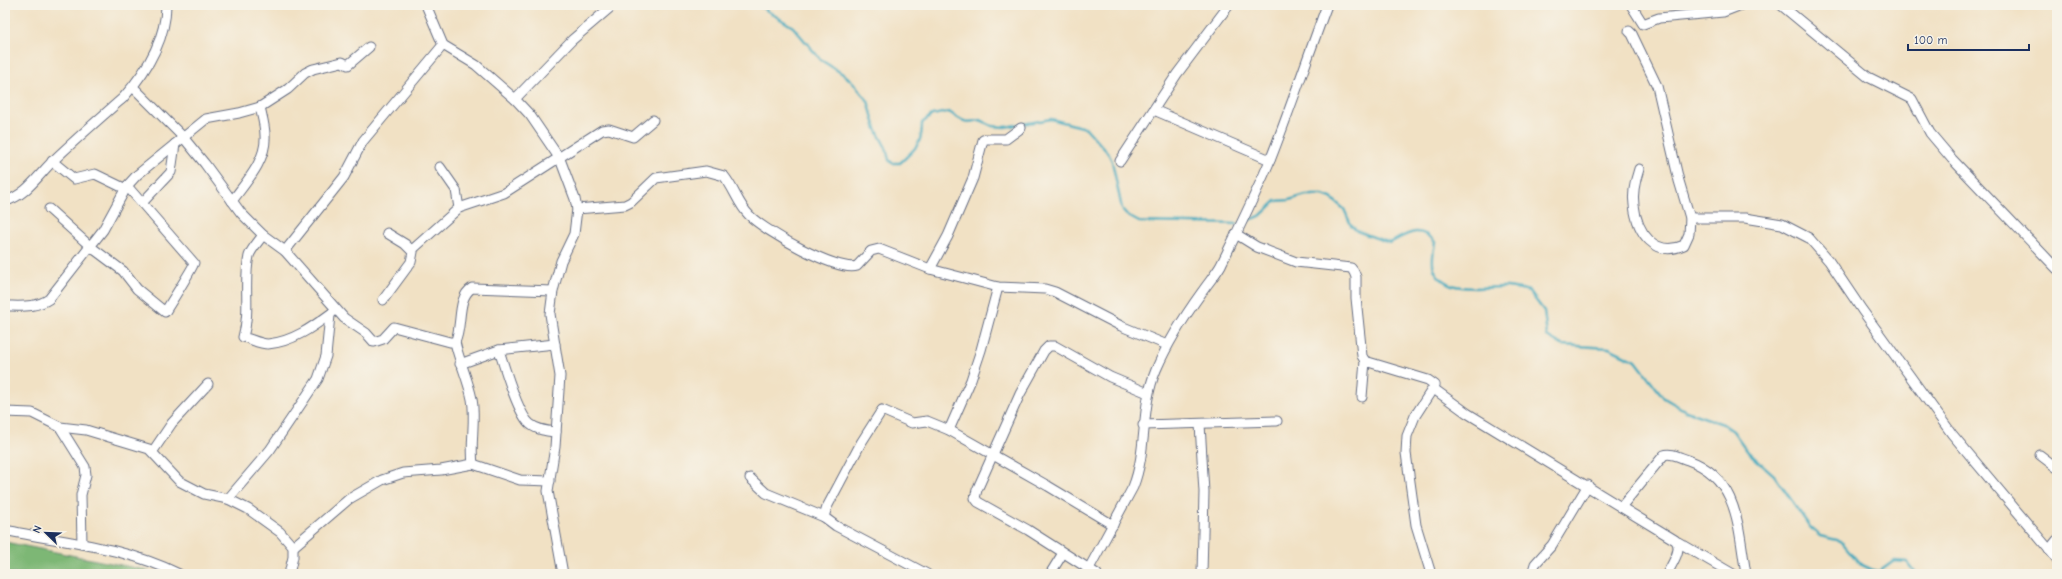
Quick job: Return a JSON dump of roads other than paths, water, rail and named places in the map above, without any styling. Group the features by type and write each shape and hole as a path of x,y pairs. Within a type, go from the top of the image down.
{"street":[{"path":"5,201 19,195 52,161 123,98 133,87 156,50 163,29 166,5"},
{"path":"426,5 443,45 476,65 515,99 545,135 560,159 570,183 577,209 574,234 562,261 553,291 550,314 560,376 556,432 548,491 562,574"},
{"path":"515,99 572,40 613,5"},
{"path":"1120,161 1177,74 1229,5"},
{"path":"1088,571 1139,472 1142,461 1143,425 1148,394 1156,370 1168,345 1220,267 1249,206 1270,160 1327,5"},
{"path":"1632,5 1643,24 1660,18 1723,12 1741,5"},
{"path":"1781,5 1868,77 1912,98 1930,133 1947,154 2057,268"},
{"path":"1629,31 1632,34 1657,86 1679,181 1690,218 1689,234 1684,245 1673,250 1656,246 1643,235 1634,206 1634,186 1639,169"},
{"path":"285,251 344,177 363,141 443,45"},
{"path":"5,306 21,307 44,303 49,299 103,230 126,187 137,175 206,119 239,113 260,107 288,90 305,73 340,62 348,65 369,47"},
{"path":"133,87 183,138 241,213 263,235 285,251 333,313 374,342 383,339 394,327 455,342"},
{"path":"232,201 256,169 262,156 266,136 260,107"},
{"path":"1154,110 1270,160"},
{"path":"412,250 459,208 504,193 560,159 602,130 608,129 633,137 652,120"},
{"path":"930,269 948,236 973,178 983,140 1006,139 1021,128"},
{"path":"143,202 171,172 175,144"},
{"path":"49,209 91,247 123,271 137,289 166,312 194,263 143,202 126,187 94,174 74,180 52,161"},
{"path":"440,167 456,190 459,208"},
{"path":"577,209 625,205 631,202 656,178 706,171 724,176 742,208 759,224 808,252 846,267 854,268 873,250 879,249 930,269 998,288 1045,289 1055,292 1121,326 1168,345"},
{"path":"1690,218 1745,218 1782,224 1809,238 1829,261 1862,310 1952,434 2057,559"},
{"path":"1236,232 1257,247 1296,262 1345,267 1354,272 1362,356 1365,362 1362,397"},
{"path":"383,300 411,262 413,257 412,250 387,233"},
{"path":"263,235 250,254 247,280 249,306 247,325 243,337 264,343 283,341 308,330 333,313"},
{"path":"473,464 471,451 473,411 472,398 460,364 455,342 467,291 472,288 553,291"},
{"path":"949,430 971,380 998,288"},
{"path":"228,500 270,450 318,379 326,356 333,313"},
{"path":"460,364 499,350 555,344"},
{"path":"1097,574 1088,571 1028,530 978,502 975,498 977,490 994,455 1020,394 1044,351 1049,346 1055,346 1110,377 1148,394"},
{"path":"499,350 518,402 529,423 538,429 556,432"},
{"path":"1365,362 1434,382 1434,389 1415,416 1407,436 1406,453 1416,526 1432,574"},
{"path":"153,451 172,423 208,384"},
{"path":"1434,389 1467,413 1733,574"},
{"path":"824,518 827,507 861,443 880,411 885,410 912,423 926,421 949,430 1113,525"},
{"path":"5,412 32,413 60,427 86,430 146,447 153,451 167,470 178,481 204,494 228,500 274,526 292,547 293,557 289,574"},
{"path":"1143,425 1277,421"},
{"path":"1200,424 1204,492 1202,574"},
{"path":"60,427 85,467 86,475 81,494 82,544"},
{"path":"1620,507 1664,455 1670,454 1699,464 1719,480 1728,493 1735,509 1746,574"},
{"path":"2040,455 2057,468"},
{"path":"292,547 349,499 382,480 403,473 441,470 473,464 520,480 550,481"},
{"path":"750,478 766,493 824,518 836,526 927,574"},
{"path":"1532,574 1535,564 1552,545 1588,485"},
{"path":"5,530 128,553 149,560 179,574"},
{"path":"2049,550 2057,540"},
{"path":"1667,574 1679,549 1678,542"},
{"path":"1050,574 1063,553"}],"waterway":[{"path":"758,5 793,27 821,60 846,76 855,85 868,101 876,129 886,148 889,160 892,163 900,163 914,150 921,136 922,123 932,115 949,112 967,122 980,120 992,126 1005,127 1051,119 1086,128 1108,153 1112,161 1122,209 1128,216 1139,222 1238,224"},
{"path":"1245,221 1260,216 1276,201 1289,200 1306,195 1323,195 1331,198 1344,209 1351,225 1357,231 1390,243 1413,232 1424,233 1435,242 1433,266 1440,277 1447,283 1467,288 1507,287 1529,291 1544,311 1547,336 1562,345 1609,348 1636,361 1664,398 1686,411 1723,424 1733,431 1748,452 1774,475 1810,527 1820,536 1841,541 1860,564 1875,571 1880,571 1894,561 1907,562 1916,574"}]}
